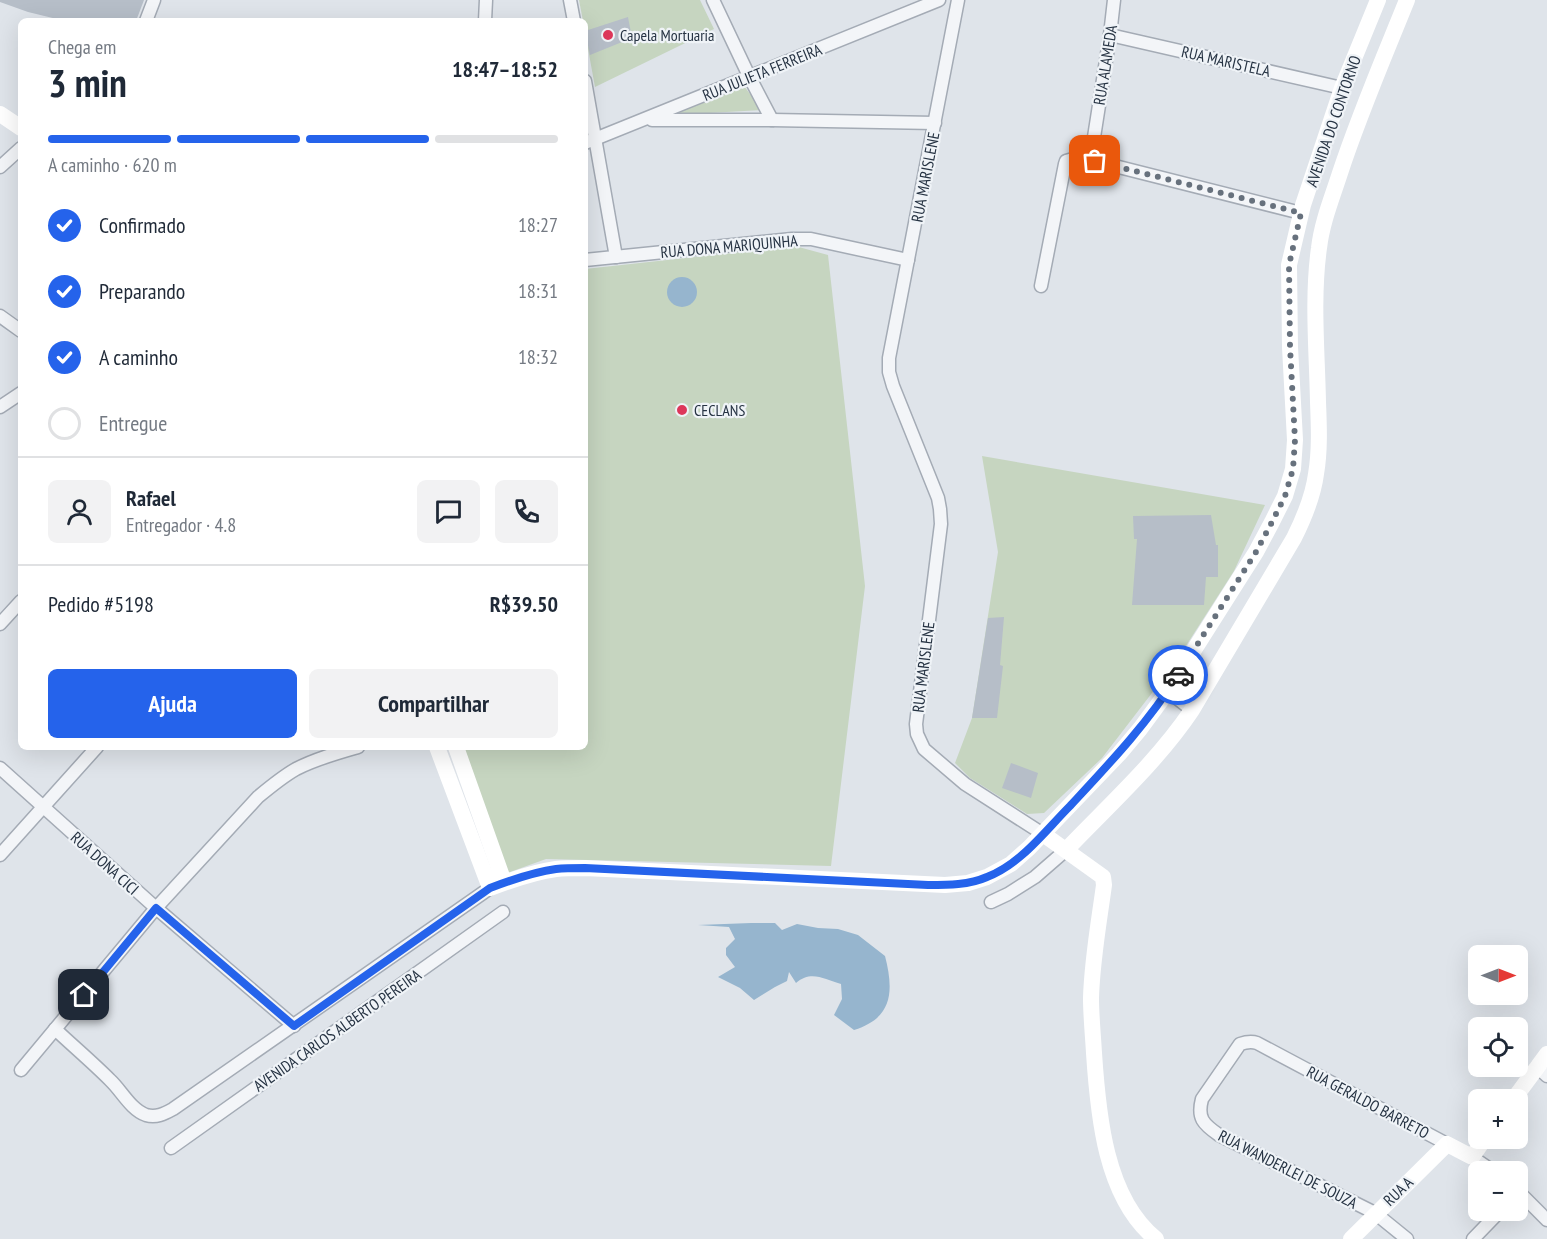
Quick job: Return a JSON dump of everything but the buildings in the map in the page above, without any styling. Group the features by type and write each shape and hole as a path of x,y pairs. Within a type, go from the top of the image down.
{"street":[{"path":"147,18 154,0"},
{"path":"485,18 486,0"},
{"path":"570,0 573,18"},
{"path":"713,0 772,120"},
{"name":"RUA JULIETA FERREIRA","path":"590,140 645,120 939,0"},
{"name":"RUA MARISLENE","path":"958,0 890,358 892,386 938,498 940,509 941,524 916,724 917,734 924,750 965,784 1043,834 1103,877 1091,1000 1096,1092 1104,1137 1117,1184 1129,1209 1145,1230 1156,1239"},
{"name":"RUA ALAMEDA","path":"1097,162 1092,150 1114,0"},
{"name":"AVENIDA DO CONTORNO","path":"55,1029 109,1079 136,1109 143,1114 155,1116 163,1114 211,1083 497,885 534,873 556,869 585,868 945,885 968,883 987,877 1011,864 1043,834 1140,729 1168,691 1256,552 1285,496 1293,469 1295,440 1290,347 1289,265 1301,213 1342,88 1378,0"},
{"path":"991,902 1035,877 1066,850 1178,732 1304,516 1317,474 1316,282 1319,247 1325,218 1344,160 1407,0"},
{"name":"RUA MARISTELA","path":"1110,35 1342,88"},
{"path":"0,114 18,127"},
{"path":"588,116 590,140 616,257"},
{"path":"645,120 935,123"},
{"path":"0,166 18,151"},
{"path":"1041,286 1065,164 1066,161 1073,159 1097,162 1301,213"},
{"name":"RUA DONA MARIQUINHA","path":"588,260 811,239 908,260"},
{"path":"0,316 18,329"},
{"path":"0,407 18,395"},
{"path":"0,624 18,604"},
{"path":"1168,691 1192,710"},
{"path":"0,855 94,750"},
{"path":"21,1070 156,908 258,797 275,782 297,769 348,750"},
{"path":"438,750 497,885"},
{"path":"457,750 497,885"},
{"name":"RUA DONA CICI","path":"0,768 156,908 294,1026"},
{"name":"AVENIDA CARLOS ALBERTO PEREIRA","path":"171,1148 503,912"},
{"name":"RUA GERALDO BARRETO","path":"1240,1044 1257,1043 1478,1161"},
{"name":"RUA WANDERLEI DE SOUZA","path":"1240,1044 1202,1099 1201,1118 1206,1126 1219,1135 1376,1214 1407,1239"},
{"path":"1523,1089 1544,1065"},
{"name":"RUA A","path":"1351,1239 1447,1144"},
{"path":"1472,1157 1477,1149"},
{"path":"1528,1202 1547,1220"},
{"path":"1473,1239 1490,1221"}],"green space":[{"path":"579,0 700,0 714,29 595,87 588,48 588,18 582,18"},
{"path":"744,86 762,110 674,115 675,108"},
{"path":"795,246 828,255 865,586 831,866 546,859 502,875 460,750 588,750 588,269"},
{"path":"982,456 1265,505 1234,571 1175,663 1102,758 1044,813 1027,814 970,778 955,763 972,718 998,552"}],"water":[{"path":"682,277 693,281 697,292 693,303 682,307 671,303 667,292 671,281"},
{"path":"775,923 782,930 797,924 838,929 858,935 885,956 889,992 888,1002 883,1011 867,1025 854,1030 834,1015 842,999 841,984 812,976 796,983 789,972 787,981 754,1000 740,988 718,977 735,967 726,955 726,948 735,939 729,927 698,925"}],"way so far":[{"path":"1095,161 1301,213 1289,265 1288,285 1295,440 1293,469 1285,496 1256,552 1178,675"}],"place":[{"name":"Capela Mortuaria","path":"608,35"},
{"name":"CECLANS","path":"682,410"}],"route":[{"path":"84,995 156,908 294,1026 490,888 534,873 556,869 585,868 928,885 968,883 987,877 1011,864 1029,848 1119,754 1140,729 1178,675"}]}
